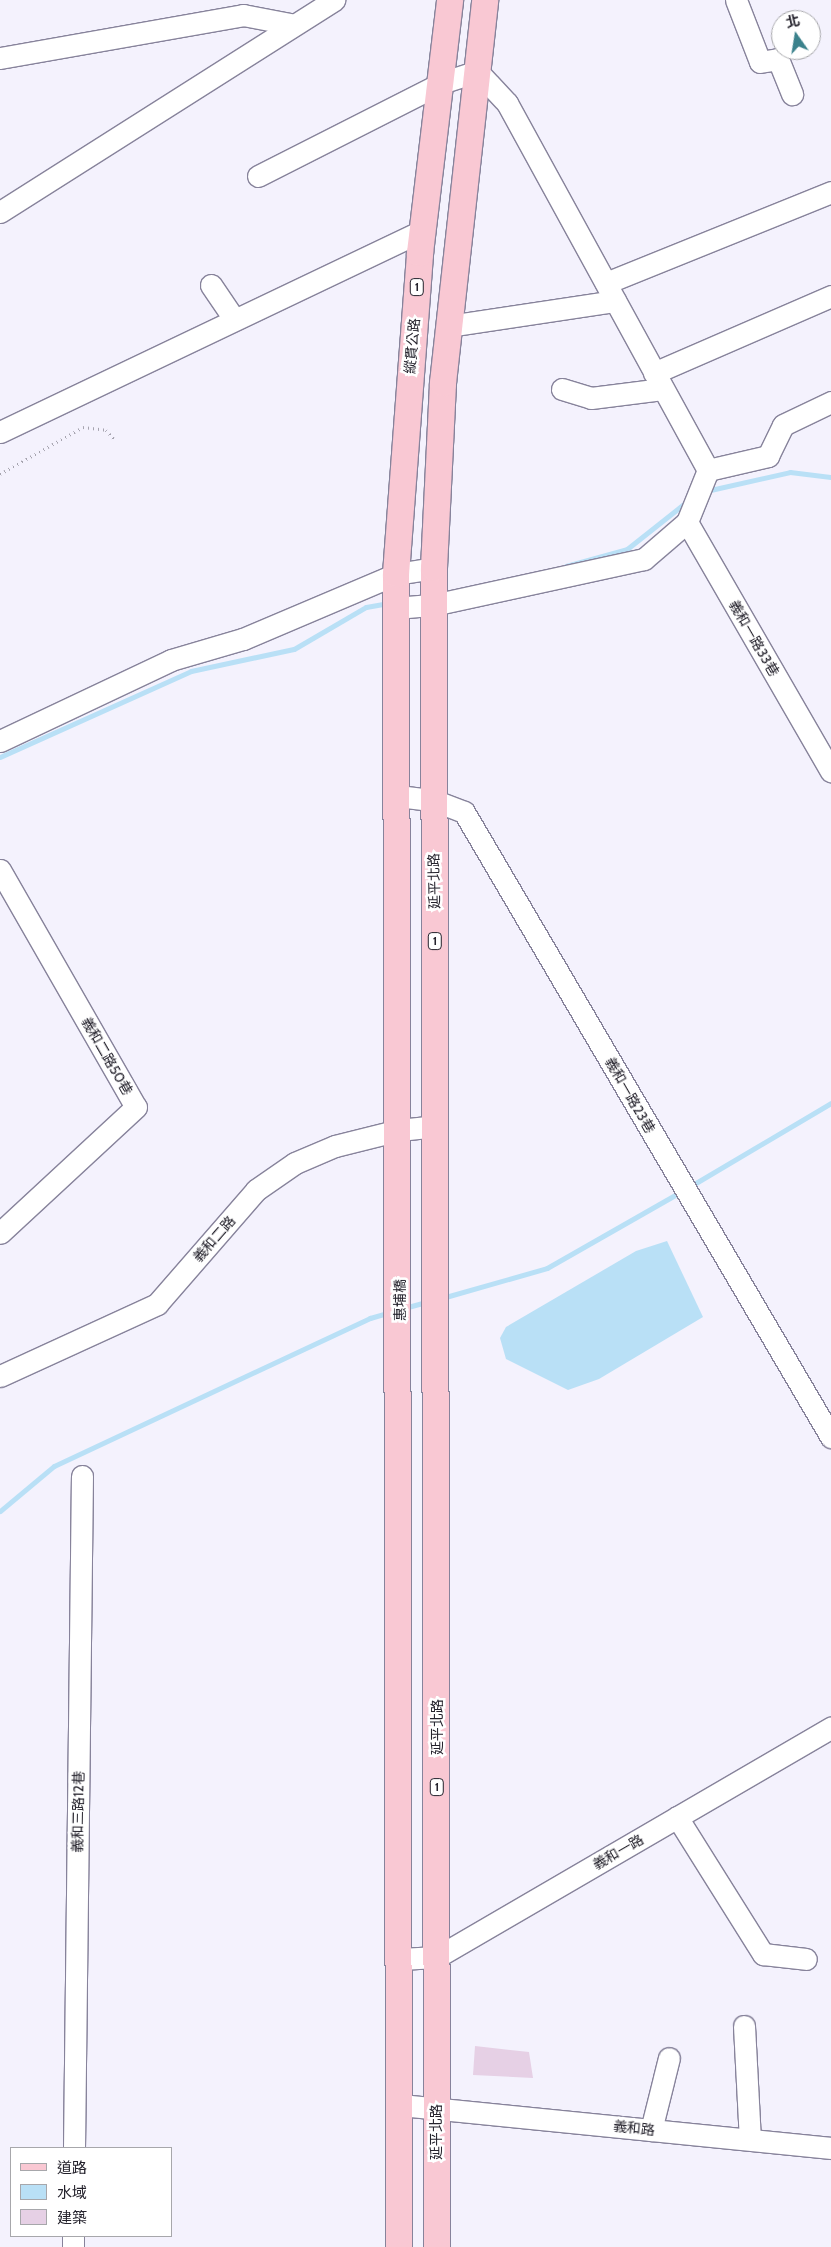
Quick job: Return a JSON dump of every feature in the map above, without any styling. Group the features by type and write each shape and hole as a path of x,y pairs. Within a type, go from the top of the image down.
{"main road":[{"name":"縱貫公路","path":"396,574 409,382 422,230 450,0"},
{"name":"1","path":"433,605 443,383 485,0"},
{"path":"409,382 443,383"},
{"name":"1","path":"396,574 399,1130"},
{"name":"延平北路","path":"433,605 437,1126 437,2247"},
{"name":"惠埔橋","path":"399,1130 400,1959"},
{"name":"1","path":"400,1959 400,2247"}],"street":[{"path":"0,212 290,24 334,0"},
{"path":"736,0 760,62 778,59 792,94"},
{"path":"0,58 244,15 290,24"},
{"path":"258,176 441,83 477,71"},
{"name":"義和一路33巷","path":"477,71 507,103 658,381 699,496 831,771"},
{"path":"448,326 610,292 831,192"},
{"path":"0,432 422,230"},
{"path":"211,285 234,319"},
{"path":"562,389 590,398 658,381 831,296"},
{"path":"396,608 433,605 644,559 699,496 768,456 783,425 831,402"},
{"path":"0,741 171,660 243,639 396,574 434,568"},
{"name":"義和一路23巷","path":"398,796 433,800 464,812 831,1437"},
{"name":"義和二路50巷","path":"0,870 136,1107 0,1232"},
{"name":"義和二路","path":"0,1376 157,1304 256,1190 295,1163 336,1146 399,1130 437,1126"},
{"name":"義和三路12巷","path":"74,2147 82,1476"},
{"name":"義和一路","path":"400,1959 438,1957 831,1728"},
{"path":"677,1817 763,1954 806,1959"},
{"path":"744,2026 750,2140"},
{"path":"652,2130 669,2058"},
{"name":"義和路","path":"401,2105 831,2148"}],"path":[{"path":"0,474 83,427 106,430 114,439"}],"water":[{"path":"667,1241 703,1317 599,1379 568,1390 506,1359 500,1338 506,1327 636,1251"}],"building":[{"path":"475,2046 529,2052 533,2078 473,2075"}],"waterway":[{"path":"706,491 790,472 831,477"},
{"path":"566,566 627,549 690,499"},
{"path":"0,757 191,671 294,649 366,607 389,603"},
{"path":"689,1187 831,1103"},
{"path":"442,1298 547,1268 682,1191"},
{"path":"404,1308 427,1302"},
{"path":"0,1511 54,1466 370,1318 391,1312"}]}
